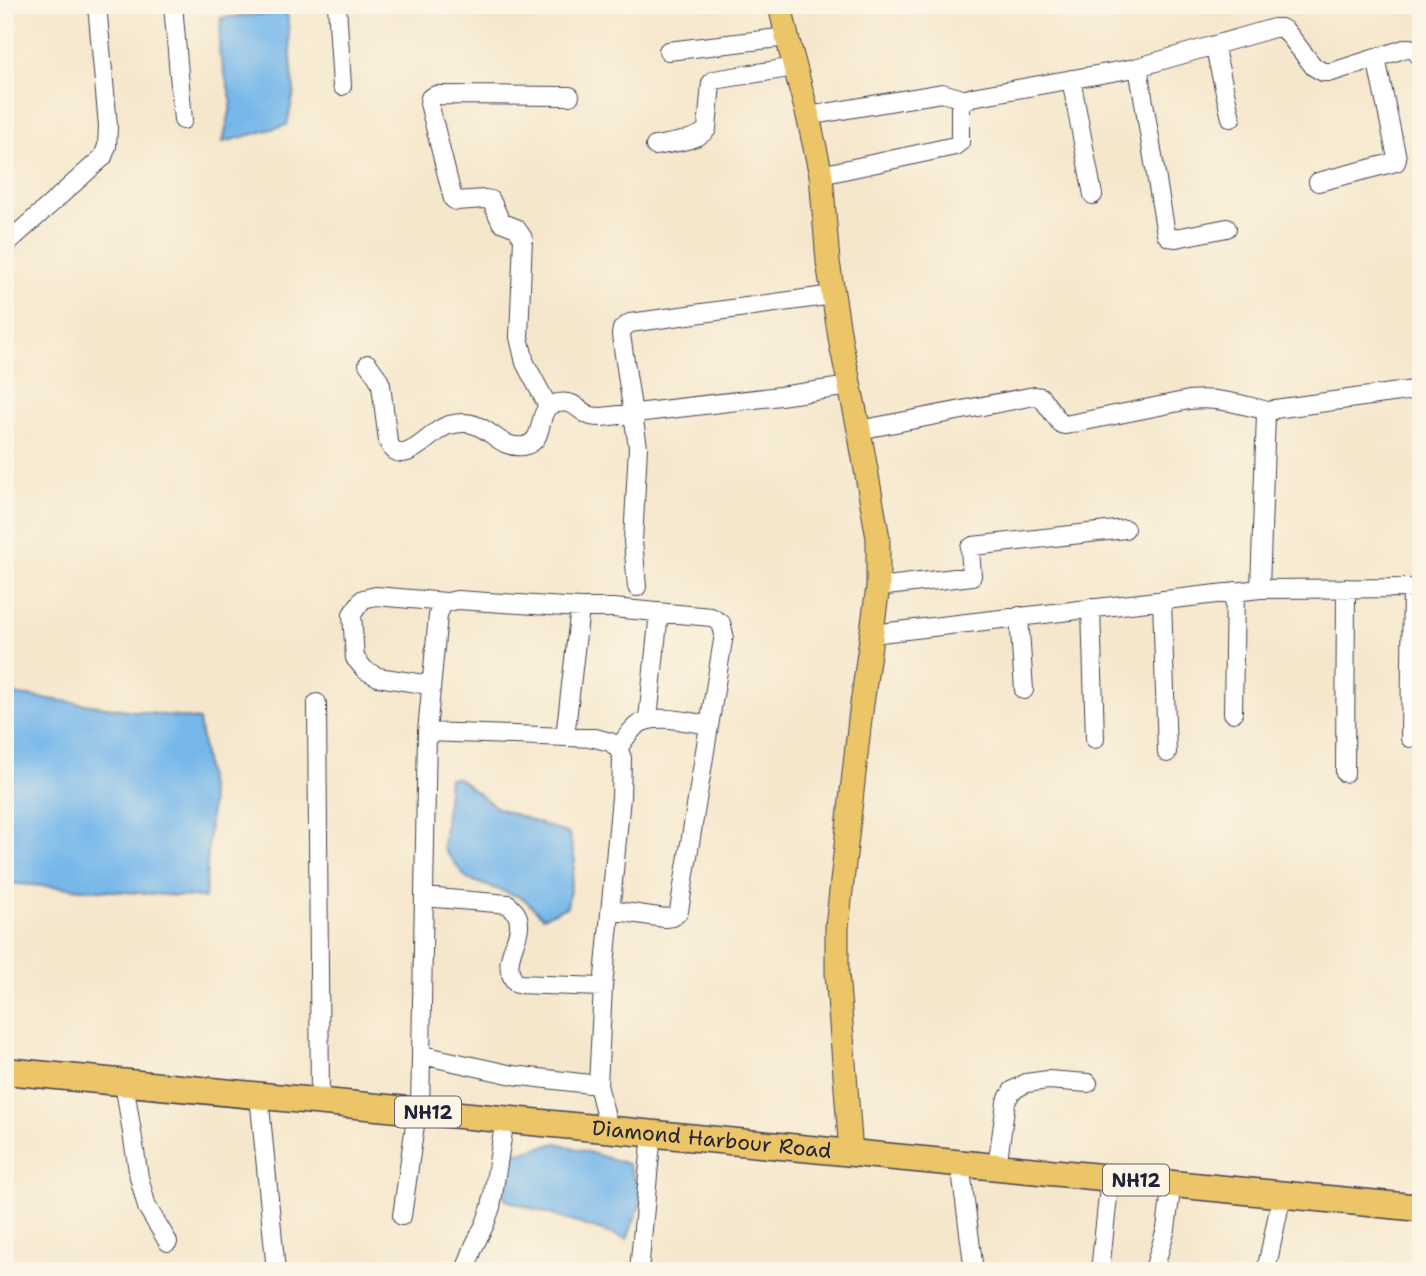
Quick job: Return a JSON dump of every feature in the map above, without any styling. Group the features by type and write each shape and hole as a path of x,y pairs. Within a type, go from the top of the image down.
{"highway":[{"name":"Diamond Harbour Road","path":"5,1071 1421,1208"}],"main road":[{"path":"780,5 821,175 833,295 878,538 878,587 837,927 837,972 851,1153"}],"street":[{"path":"5,245 103,157 107,146 108,126 97,5"},
{"path":"173,5 183,120"},
{"path":"337,5 342,86"},
{"path":"821,175 955,146 960,142 960,108 972,97 1138,67 1274,28 1286,31 1314,67 1323,72 1332,72 1410,47 1421,58"},
{"path":"668,51 787,37"},
{"path":"1214,46 1231,118"},
{"path":"1318,182 1396,162 1376,58"},
{"path":"656,146 698,137 705,132 711,83 714,80 795,67"},
{"path":"1138,67 1166,234 1176,238 1227,228"},
{"path":"1071,79 1093,195"},
{"path":"808,116 942,93 966,100"},
{"path":"368,364 381,385 388,441 396,452 413,450 436,431 452,424 476,425 506,444 515,446 534,440 548,406 527,368 519,337 523,238 516,228 501,222 491,200 454,201 429,100 436,95 570,96"},
{"path":"637,587 633,541 638,447 622,329 630,323 833,295"},
{"path":"548,406 561,402 572,403 589,416 595,417 850,386"},
{"path":"859,430 1034,396 1041,397 1061,424 1065,425 1205,398 1268,411 1421,389"},
{"path":"1260,589 1268,411"},
{"path":"878,587 972,576 970,548 973,546 1125,529"},
{"path":"872,634 1234,591 1417,588 1410,738"},
{"path":"1345,773 1346,589"},
{"path":"1233,713 1234,591"},
{"path":"430,685 378,677 365,670 355,658 352,614 363,599 376,596 446,602 458,600 613,608 711,617 721,622 724,634 679,911 673,917 665,918 611,910"},
{"path":"1162,600 1167,753"},
{"path":"402,1216 418,1111 422,1055 430,685 438,615 446,602"},
{"path":"565,737 580,608"},
{"path":"1091,608 1095,739"},
{"path":"648,719 659,612"},
{"path":"1018,617 1024,690"},
{"path":"317,702 320,1101"},
{"path":"618,748 636,726 648,719 708,725"},
{"path":"427,732 595,738 610,742 618,748 622,758 621,797 603,987 598,1085 609,1129"},
{"path":"424,897 508,904 517,914 519,925 508,966 510,977 517,984 603,987"},
{"path":"422,1055 513,1075 598,1085"},
{"path":"997,1167 1006,1102 1012,1091 1026,1083 1037,1081 1088,1083"},
{"path":"124,1082 139,1177 147,1207 169,1242"},
{"path":"259,1094 276,1271"},
{"path":"465,1271 491,1207 505,1119"},
{"path":"639,1271 652,1133"},
{"path":"960,1163 974,1271"},
{"path":"1100,1271 1110,1178"},
{"path":"1155,1266 1166,1229 1172,1183"},
{"path":"1266,1271 1282,1194"}],"water":[{"path":"287,12 294,92 287,125 223,142 232,102 219,52 221,18"},
{"path":"12,694 199,720 211,802 205,898 5,883 5,696"},
{"path":"449,778 458,778 497,808 569,834 575,861 567,907 543,917 523,898 467,879 443,848"},
{"path":"557,1143 628,1164 643,1197 627,1239 506,1200 500,1180 511,1155"}]}
